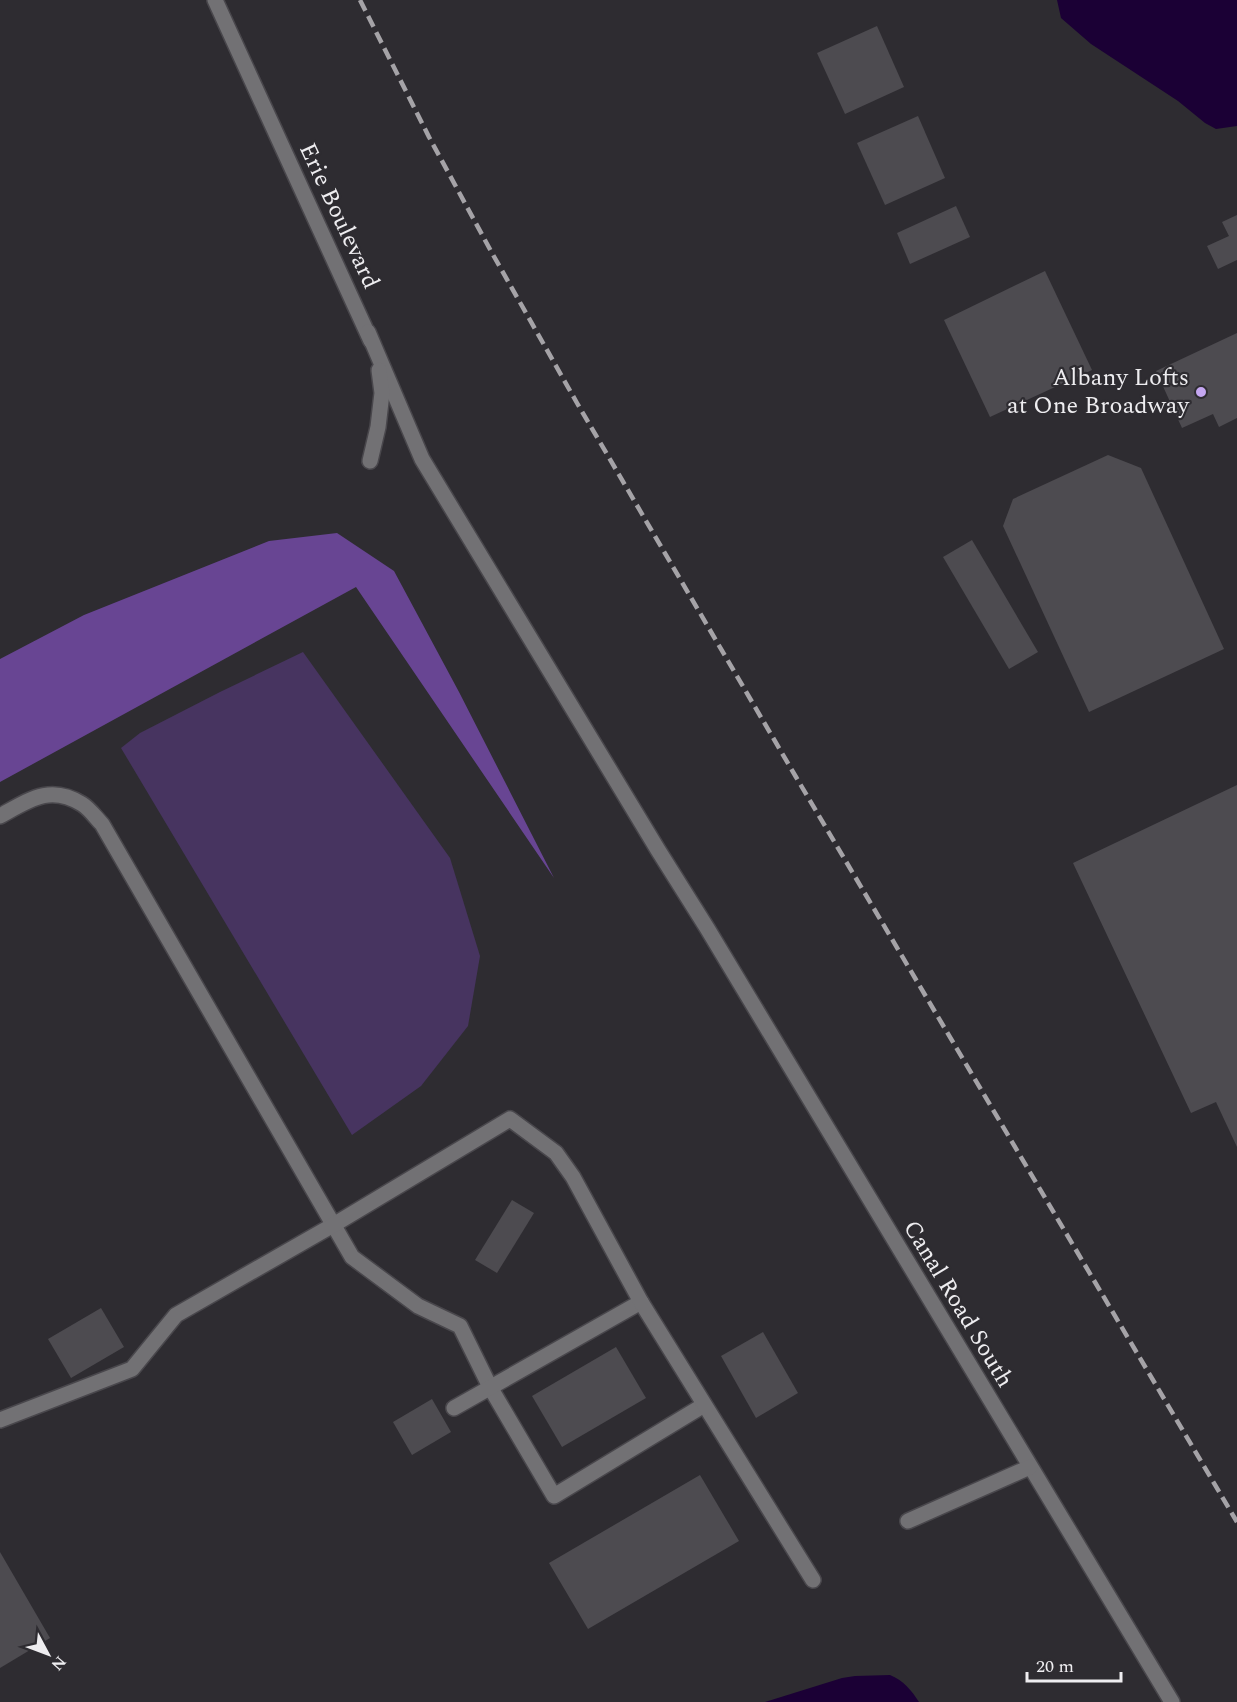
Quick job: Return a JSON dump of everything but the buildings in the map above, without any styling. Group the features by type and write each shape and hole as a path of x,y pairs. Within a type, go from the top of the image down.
{"street":[{"name":"Erie Boulevard","path":"215,0 368,332 378,365 382,393 378,427 370,461"},
{"name":"Canal Road South","path":"368,332 422,459 1172,1702"},
{"path":"0,816 33,797 58,794 83,804 102,824 352,1257 418,1306 460,1326 490,1387 554,1496 704,1405"},
{"path":"0,1420 132,1369 176,1315 335,1224 510,1119 556,1153 573,1177 641,1302 813,1580"},
{"path":"454,1408 641,1302"},
{"path":"908,1521 1030,1467"}],"shaded area":[{"path":"1057,0 1237,0 1237,126 1216,129 1205,123 1178,101 1091,44 1061,18"},
{"path":"337,533 394,571 554,878 356,587 0,782 0,659 84,615 269,541"},
{"path":"303,652 450,858 480,956 468,1026 421,1086 352,1135 121,748 140,733"},
{"path":"890,1675 907,1686 919,1702 765,1702 842,1678"}],"railway":[{"path":"360,0 429,137 577,403 1237,1522"}],"place":[{"name":"Albany Lofts at One Broadway","path":"1201,392"}]}
